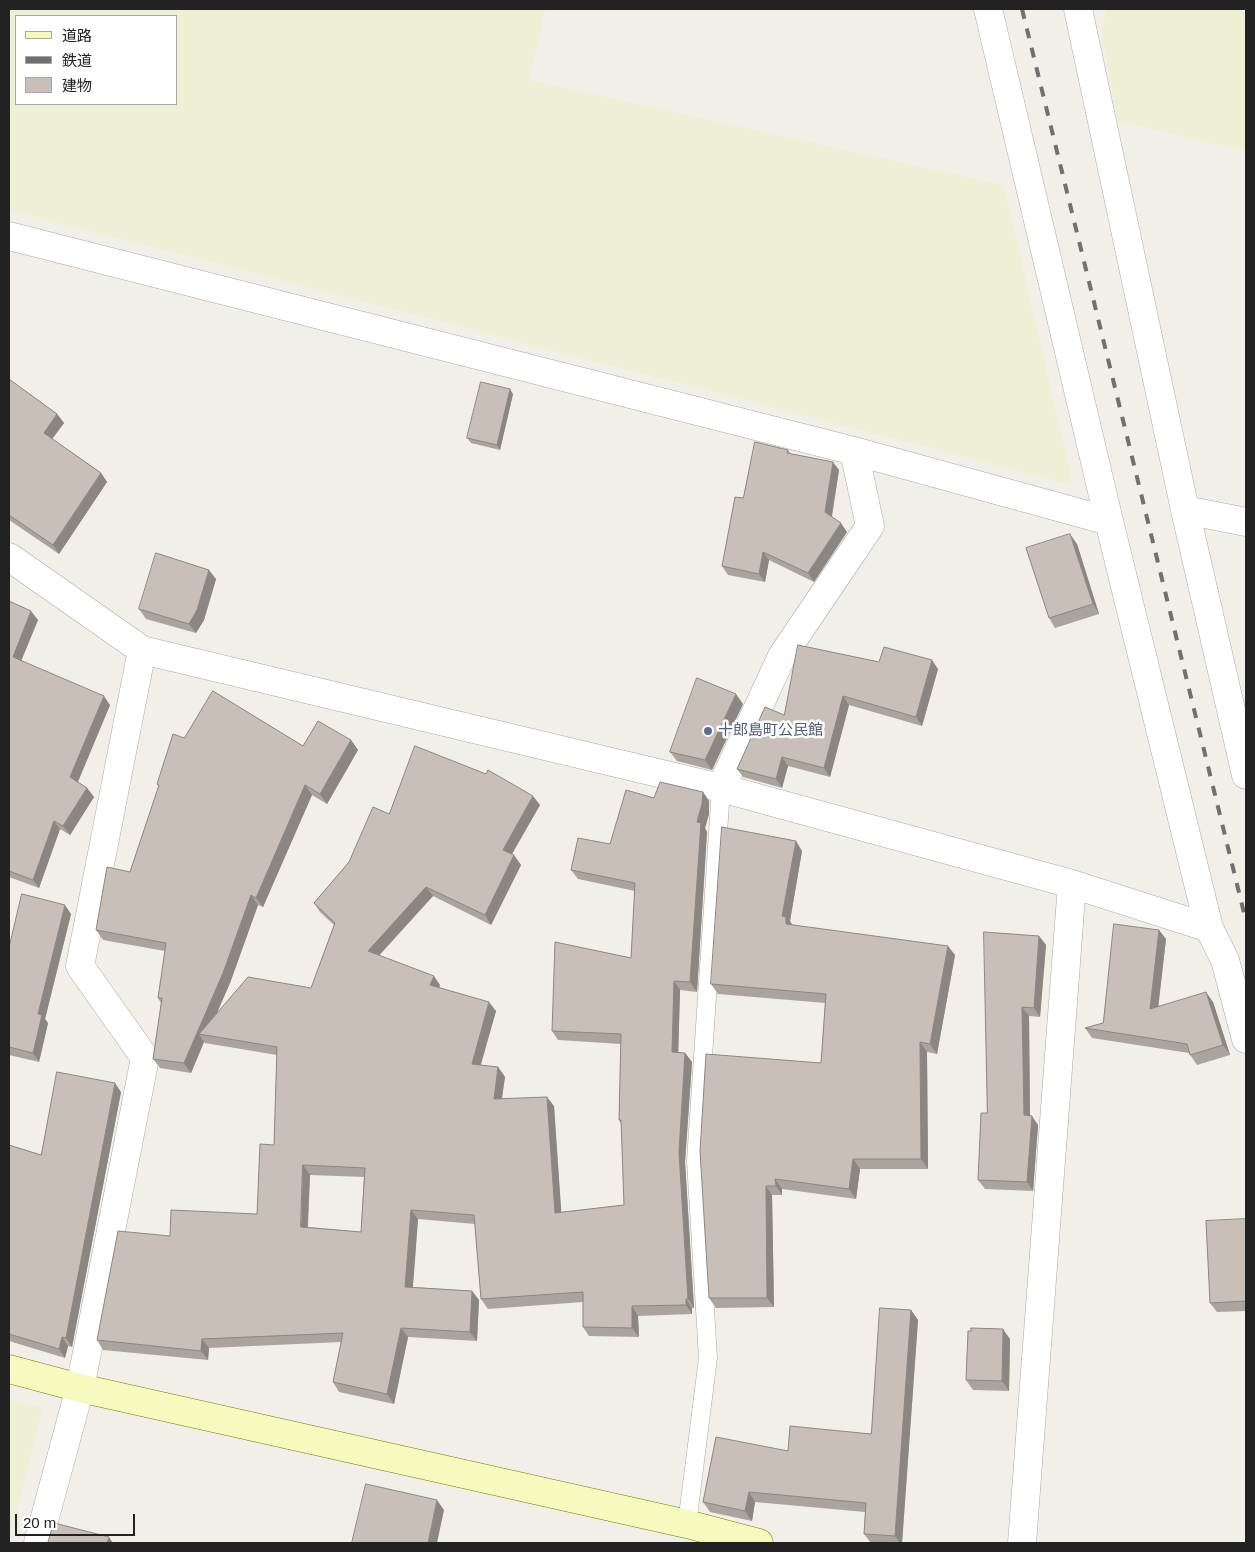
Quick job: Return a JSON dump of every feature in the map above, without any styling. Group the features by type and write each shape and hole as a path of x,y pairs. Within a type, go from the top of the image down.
{"street":[{"path":"988,9 1109,520 1209,928 1225,960 1246,1039"},
{"path":"1078,9 1185,510 1246,775"},
{"path":"9,236 854,451 1109,520"},
{"path":"721,788 782,656 870,526 854,451"},
{"path":"1185,510 1246,522"},
{"path":"9,557 142,650 721,788 1072,884 1209,928"},
{"path":"38,1543 80,1388 145,1058 80,966 142,650"},
{"path":"1022,1543 1072,884"},
{"path":"9,1370 80,1388 687,1524 759,1543"}],"lane":[{"path":"687,1524 708,1358 696,1161 721,788"}],"green space":[{"path":"9,9 545,9 530,80 1004,185 1073,485 9,210"},
{"path":"1106,9 1246,9 1246,151 1117,121 1102,35"},
{"path":"9,1398 43,1408 9,1540"}],"building":[{"path":"9,379 57,414 44,433 101,473 53,545 9,515"},
{"path":"481,382 510,389 497,445 467,438"},
{"path":"755,442 788,450 787,453 833,462 825,512 841,523 808,573 763,552 759,574 722,566 735,497 743,498"},
{"path":"1070,534 1093,604 1049,618 1026,548"},
{"path":"156,553 209,570 197,610 189,624 139,609"},
{"path":"9,601 31,611 13,657 104,696 70,777 87,788 63,826 54,821 33,880 9,871"},
{"path":"798,645 879,662 884,647 932,660 916,717 843,696 824,768 782,757 776,779 737,769 765,707 784,715"},
{"name":"十郎島町公民館","path":"697,678 736,694 705,760 670,752"},
{"path":"213,691 303,746 318,721 351,740 320,794 305,785 256,898 251,895 223,973 184,1063 153,1059 162,998 158,998 166,943 96,930 107,867 130,872 159,785 157,784 173,734 184,738"},
{"path":"415,746 486,774 488,770 533,796 503,850 514,855 485,915 426,887 368,951 434,976 430,985 489,1002 472,1064 498,1067 494,1099 547,1097 555,1213 624,1205 621,1120 619,1120 621,1034 552,1031 555,942 631,958 635,883 571,870 578,838 610,844 626,790 654,798 660,782 703,792 697,822 701,823 690,982 674,981 672,1052 685,1053 679,1152 688,1299 686,1299 686,1305 632,1306 632,1328 583,1327 583,1292 481,1299 474,1215 411,1210 405,1287 472,1291 470,1332 401,1328 387,1394 333,1382 343,1333 202,1339 201,1351 97,1340 118,1231 170,1236 171,1210 257,1214 260,1144 274,1145 277,1047 199,1034 248,977 311,988 335,923 314,903 349,862 373,807 389,814","holes":["303,1165 365,1168 361,1232 301,1227"]},
{"path":"722,827 796,841 782,916 786,917 786,924 948,946 930,1044 920,1042 921,1159 853,1159 849,1189 775,1179 776,1186 766,1186 767,1298 709,1298 700,1151 706,1054 821,1063 826,994 711,984"},
{"path":"22,894 65,905 38,1014 42,1015 33,1053 9,1047 9,948"},
{"path":"1114,924 1159,930 1150,1009 1206,992 1223,1045 1190,1055 1187,1044 1085,1028 1103,1023"},
{"path":"984,932 1039,936 1034,1008 1022,1007 1024,1115 1032,1116 1027,1182 978,1180 981,1113 987,1113"},
{"path":"57,1072 115,1083 66,1338 62,1337 59,1349 9,1334 9,1145 41,1155"},
{"path":"1246,1219 1246,1301 1210,1303 1206,1221"},
{"path":"880,1308 911,1310 895,1536 864,1534 866,1503 749,1492 745,1511 703,1502 716,1437 788,1451 790,1426 871,1434"},
{"path":"971,1328 1003,1329 1002,1381 966,1380 968,1331 971,1331"},
{"path":"366,1484 437,1500 428,1543 352,1543"},
{"path":"54,1523 109,1537 107,1543 48,1543"}],"railway":[{"path":"1022,9 1246,921"}],"place":[{"name":"十郎島町公民館","path":"708,731"}]}
